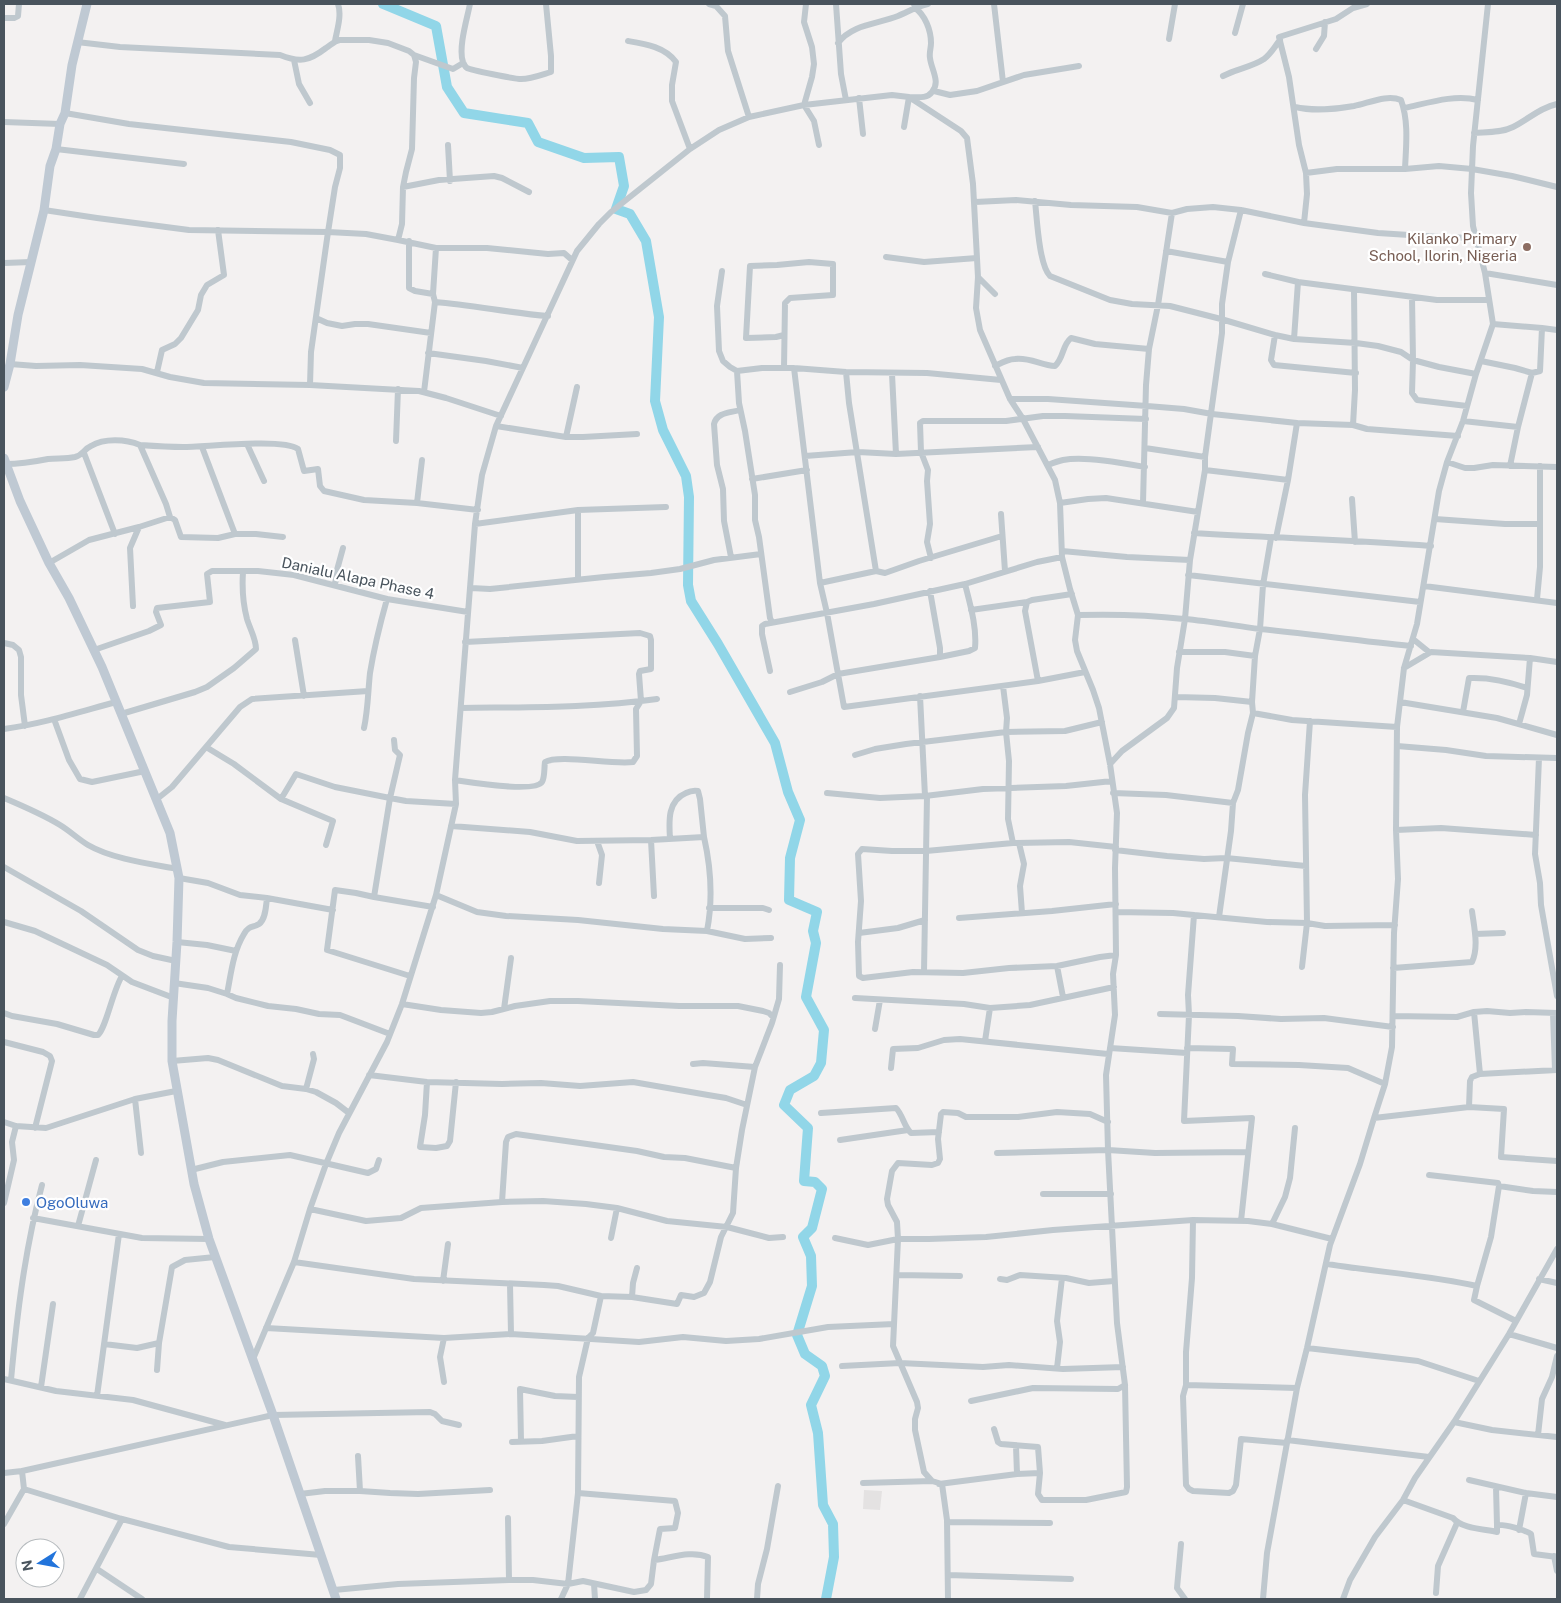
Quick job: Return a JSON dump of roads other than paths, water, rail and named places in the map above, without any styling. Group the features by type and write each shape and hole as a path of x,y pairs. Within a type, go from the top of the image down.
{"street":[{"path":"4,18 18,16 19,4"},
{"path":"4,387 18,316 44,210 50,166 56,149 72,65 87,4"},
{"path":"335,41 340,8 338,4"},
{"path":"470,4 462,49 463,64 466,68 472,70 513,79 522,79 551,72 546,4"},
{"path":"709,4 716,6 725,16 728,51 749,117"},
{"path":"806,4 804,22 812,47 814,64 804,105 814,121 819,145"},
{"path":"836,4 838,42 846,100"},
{"path":"838,42 848,32 895,17 914,6 928,4"},
{"path":"994,4 1003,82"},
{"path":"1169,39 1175,4"},
{"path":"1236,34 1243,4"},
{"path":"1223,76 1265,59 1280,40 1279,37 1336,19 1353,8 1365,4"},
{"path":"1263,1599 1267,1553 1297,1388 1332,1239 1360,1164 1385,1084 1392,1047 1393,968 1398,879 1396,830 1397,727 1404,668 1417,624 1439,491 1493,324 1485,273 1472,214 1474,133 1488,4"},
{"path":"914,6 921,12 928,27 931,42 930,62 935,76 934,91"},
{"path":"1316,49 1324,36 1325,22"},
{"path":"1280,40 1290,77 1299,145 1306,173 1307,194 1304,223"},
{"path":"77,42 120,47 280,55 294,60 305,60 320,53 335,41 379,41 402,48 414,55 453,69 463,64"},
{"path":"628,41 644,43 660,49 676,62 672,85 673,106 690,149"},
{"path":"398,240 402,224 403,188 413,137 416,62 414,55"},
{"path":"294,60 299,84 310,103"},
{"path":"253,1359 294,1262 326,1164 349,1113 390,1034 402,1004 433,907 456,804 455,780 465,642 475,524 482,475 496,426 577,251 598,224 611,212 690,149 719,130 749,117 804,105 859,98 892,95 925,97 934,91 950,95 977,91 1024,75 1079,66"},
{"path":"904,127 910,97"},
{"path":"910,97 960,131 967,138 975,202 978,276 976,308 980,330 1010,399 1023,419 1055,480 1060,503 1062,554 1078,615 1075,640 1102,722 1117,813 1116,955 1113,974 1115,1015 1106,1075 1116,1323 1125,1385 1128,1487 1126,1492 1086,1500 1042,1500 1038,1494 1040,1473 1038,1447 1002,1444 998,1442 994,1429"},
{"path":"859,98 863,134"},
{"path":"1295,107 1303,109 1336,108 1396,98 1401,100 1405,108 1405,169"},
{"path":"1405,108 1453,99 1468,98 1478,100"},
{"path":"1474,133 1500,132 1512,128 1544,107 1557,104"},
{"path":"64,113 129,124 291,142 330,150 340,155 340,168 335,187 310,352 310,385"},
{"path":"4,122 60,124"},
{"path":"448,145 450,181"},
{"path":"56,149 184,164"},
{"path":"1306,173 1337,169 1405,169 1439,166 1472,169 1512,176 1557,187"},
{"path":"403,188 439,180 450,181 494,176 502,178 529,192"},
{"path":"975,202 1035,201 1071,205 1137,207 1172,213 1187,208 1200,207 1241,210 1304,223 1378,233 1440,238 1477,238"},
{"path":"1035,201 1043,264 1046,271 1050,276 1110,300 1132,304 1158,305 1221,319 1294,339 1378,346 1401,352 1413,360 1476,374"},
{"path":"44,210 189,230 366,234 409,241 436,248 488,248 548,254 564,253 572,260"},
{"path":"1110,764 1122,752 1167,718 1174,708 1179,652 1185,619 1188,575 1205,470 1205,457 1222,333 1221,319 1228,262 1241,210"},
{"path":"1144,504 1146,385 1149,349 1158,305 1172,213"},
{"path":"156,372 162,350 175,344 181,338 198,310 207,285 224,275 218,230"},
{"path":"409,241 409,288 433,294"},
{"path":"424,392 435,302 433,294 436,248"},
{"path":"1166,251 1228,262"},
{"path":"886,257 924,262 977,258"},
{"path":"4,263 32,262"},
{"path":"784,335 746,338 750,266 809,262 833,264 833,295 790,298 785,303 784,368"},
{"path":"722,271 717,306 719,351 723,361 737,371 762,368 794,368 892,374 927,373 1001,380"},
{"path":"1485,273 1557,285"},
{"path":"1265,274 1298,282 1437,300 1489,300"},
{"path":"978,276 995,294"},
{"path":"1294,339 1298,282"},
{"path":"1353,425 1356,373 1354,290"},
{"path":"1412,297 1412,393 1417,400 1467,406"},
{"path":"435,302 548,316"},
{"path":"316,318 342,326 362,323 431,333"},
{"path":"1493,324 1557,330"},
{"path":"1481,361 1532,373 1540,371 1542,328"},
{"path":"1275,335 1271,360 1274,366 1356,373"},
{"path":"776,337 784,343"},
{"path":"995,366 1013,358 1025,358 1055,366 1060,362 1071,338 1095,344 1149,349"},
{"path":"428,353 523,368"},
{"path":"10,364 36,366 80,365 142,369 170,377 204,383 398,389 424,392 501,416"},
{"path":"794,368 820,583 844,707 1038,681 1085,672"},
{"path":"737,371 740,410 755,495 755,520 772,622"},
{"path":"846,372 849,403 876,572"},
{"path":"1510,466 1532,373"},
{"path":"892,374 896,454"},
{"path":"566,437 577,387"},
{"path":"396,441 398,389"},
{"path":"1010,399 1048,399 1184,409 1212,414 1297,423 1353,425 1367,429 1458,436"},
{"path":"731,557 724,521 723,489 717,465 714,424 715,419 719,415 740,410"},
{"path":"931,558 927,542 930,524 928,470 921,452 920,423 923,421 1006,421 1065,416 1146,420"},
{"path":"1463,421 1518,427"},
{"path":"1219,917 1233,803 1238,790 1253,713 1255,656 1260,629 1263,585 1288,480 1297,423"},
{"path":"496,426 566,437 638,434"},
{"path":"5,461 20,464 74,457 84,453 91,445 116,440 140,446 202,447 289,444 298,449 304,471 318,468 320,486 324,491 364,500 417,503 478,510"},
{"path":"247,444 264,481"},
{"path":"140,446 170,517 175,520 182,538 218,538 235,534 283,537"},
{"path":"202,447 235,534"},
{"path":"805,456 858,452 896,454 1038,447"},
{"path":"1145,448 1205,457"},
{"path":"84,453 115,534"},
{"path":"417,503 422,460"},
{"path":"1048,465 1064,460 1080,460 1115,462 1145,468"},
{"path":"5,461 20,501 49,563 70,598 94,650 170,833 179,874 172,1061 191,1170 215,1257 273,1415 336,1599"},
{"path":"1447,462 1464,468 1492,465 1557,467"},
{"path":"1537,599 1540,567 1540,466"},
{"path":"752,479 807,470"},
{"path":"1205,470 1288,480"},
{"path":"1060,503 1106,498 1198,512"},
{"path":"1352,499 1354,542"},
{"path":"475,524 578,510 666,507"},
{"path":"578,510 578,579"},
{"path":"1001,514 1005,572"},
{"path":"49,563 89,540 170,517"},
{"path":"1435,519 1505,524 1539,524"},
{"path":"133,606 130,548 139,527"},
{"path":"1194,533 1431,546"},
{"path":"820,583 876,572 885,573 1002,536"},
{"path":"335,585 343,548"},
{"path":"471,588 490,589 578,579 651,574 731,557 760,554"},
{"path":"770,671 762,626 772,622 874,604 964,584 1062,554 1190,560"},
{"name":"Danialu Alapa Phase 4","path":"94,650 150,631 161,625 156,612 157,608 210,602 208,574 209,572 226,570 299,576 387,599 468,612"},
{"path":"121,714 195,692 234,668 256,649 256,642 250,629 245,608 242,582 243,572"},
{"path":"1188,575 1420,602"},
{"path":"790,692 822,682 838,674 969,651 976,648 971,610 964,584"},
{"path":"1424,586 1557,603"},
{"path":"930,591 940,656"},
{"path":"971,610 1072,594"},
{"path":"364,728 374,648 387,599"},
{"path":"1026,602 1025,611 1038,681"},
{"path":"1078,615 1114,614 1185,619 1411,646"},
{"path":"455,780 516,787 530,786 540,784 545,762 548,760 633,762 637,756 636,709 641,701 639,674 640,671 651,669 651,640 650,636 645,633 465,642"},
{"path":"1413,639 1429,652 1530,658 1557,662"},
{"path":"295,640 304,696"},
{"path":"4,643 13,645 19,650 21,657 20,695 25,726"},
{"path":"1179,652 1225,652 1255,656"},
{"path":"1404,668 1429,652"},
{"path":"1519,724 1527,688 1530,658"},
{"path":"1463,712 1469,678 1495,678 1527,688"},
{"path":"1003,686 1009,761 1008,820 1024,864 1020,886 1022,913"},
{"path":"157,799 172,787 246,702 252,699 304,696 344,691 368,691"},
{"path":"920,696 926,796 924,972"},
{"path":"1176,697 1215,698 1252,702"},
{"path":"461,708 590,705 657,699"},
{"path":"4,729 25,726 116,702"},
{"path":"1400,702 1497,718 1557,735"},
{"path":"1253,713 1292,720 1397,727"},
{"path":"54,719 69,760 80,780 92,782 145,772"},
{"path":"1302,967 1307,923 1305,795 1310,721"},
{"path":"855,754 874,749 922,742 1006,732 1065,731 1102,722"},
{"path":"374,897 390,798 400,755 395,750 394,740"},
{"path":"1397,746 1486,756 1557,758"},
{"path":"206,747 234,764 281,799 333,821 326,845"},
{"path":"1540,758 1536,854 1541,905 1557,996"},
{"path":"281,799 296,774 335,787 390,798 406,801 456,804"},
{"path":"827,794 880,798 926,796 1112,781"},
{"path":"670,840 669,826 673,803 680,795 694,790 698,791 710,871 710,908 707,931"},
{"path":"1113,793 1166,795 1233,803"},
{"path":"4,798 48,818 89,845 104,852 179,874 240,895 333,910"},
{"path":"451,826 530,832 559,838 597,841 670,840 704,837"},
{"path":"1396,830 1441,828 1536,835"},
{"path":"651,840 654,896"},
{"path":"597,841 602,855 599,883"},
{"path":"1116,955 1057,966 1009,968 963,973 924,972 862,978 859,976 858,942 861,901 858,877 859,851 862,849 926,851 1016,843 1069,842 1168,856 1204,859 1226,858 1306,866"},
{"path":"4,868 82,911 138,950 176,961"},
{"path":"410,976 326,950 335,890 433,907"},
{"path":"436,895 477,912 506,916 578,920 663,930 707,931 744,939 771,938"},
{"path":"227,994 236,951 247,929 260,924 267,898"},
{"path":"959,918 1116,904"},
{"path":"710,908 763,908 769,910"},
{"path":"1393,968 1472,962 1474,959 1472,911"},
{"path":"1116,912 1194,915 1325,926 1395,925"},
{"path":"1194,915 1188,995 1184,1121 1252,1118 1241,1221"},
{"path":"859,933 911,925 924,920"},
{"path":"4,922 35,931 107,965 122,976 174,998"},
{"path":"911,925 924,932"},
{"path":"1474,934 1503,933"},
{"path":"177,942 207,945 236,951"},
{"path":"504,1009 511,958"},
{"path":"294,1262 414,1279 558,1286 601,1296 632,1297 677,1304 681,1295 694,1297 704,1293 710,1282 721,1237 733,1212 736,1168 746,1105 755,1067 779,999 780,965"},
{"path":"1057,966 1063,997"},
{"path":"4,1013 57,1024 78,1032 98,1035 101,1033 113,994 122,976"},
{"path":"174,983 208,988 236,998 268,1006 296,1008 319,1014 340,1015 390,1034"},
{"path":"855,998 964,1004 990,1008 1030,1005 1114,987"},
{"path":"875,1029 880,1000"},
{"path":"402,1004 441,1010 481,1013 550,1001 679,1006 738,1006 763,1011 773,1017"},
{"path":"985,1041 990,1008"},
{"path":"1393,1016 1457,1017 1474,1012 1487,1011 1555,1013 1556,1070 1480,1074 1472,1077 1468,1107"},
{"path":"1474,1012 1480,1074"},
{"path":"1160,1014 1281,1019 1324,1018 1393,1027"},
{"path":"891,1068 893,1049 918,1048 944,1040 960,1039 1109,1051 1233,1049 1232,1064 1299,1064 1348,1068 1385,1084"},
{"path":"4,1042 43,1052 50,1056 52,1061 35,1128"},
{"path":"306,1089 314,1059 313,1054"},
{"path":"172,1061 208,1058 218,1060 282,1086 306,1089 328,1098 349,1113"},
{"path":"693,1064 755,1067"},
{"path":"369,1075 426,1082 580,1086 633,1082 708,1094 746,1105"},
{"path":"426,1082 425,1115 420,1147 436,1148 446,1146 450,1141 456,1082"},
{"path":"4,1122 16,1126 35,1128 56,1126 135,1099 176,1091"},
{"path":"135,1099 141,1153"},
{"path":"1374,1118 1468,1107 1504,1109 1501,1157 1557,1161"},
{"path":"821,1113 896,1108 911,1133 939,1132"},
{"path":"932,1481 924,1472 915,1430 917,1402 893,1346 898,1238 897,1222 888,1205 892,1171 898,1163 932,1165 938,1163 940,1159 939,1132 941,1114 943,1112 958,1113 966,1117 1018,1117 1057,1112 1090,1114 1108,1122"},
{"path":"4,1203 14,1160 12,1142 16,1126"},
{"path":"1272,1224 1285,1197 1290,1178 1296,1128"},
{"path":"840,1140 908,1130"},
{"path":"502,1202 506,1142 508,1137 516,1134 637,1151 664,1157 686,1158 736,1168"},
{"path":"997,1153 1108,1150 1155,1153 1248,1152"},
{"path":"191,1170 222,1162 290,1155 368,1173 376,1170 379,1160"},
{"path":"78,1226 96,1160"},
{"path":"1429,1175 1481,1180 1498,1183 1498,1186 1533,1191 1557,1192"},
{"path":"42,1185 33,1218 7,1380 56,1391 133,1400 226,1425"},
{"path":"1498,1186 1491,1237 1474,1300 1516,1321"},
{"path":"1043,1194 1111,1194"},
{"path":"310,1209 366,1220 401,1218 421,1208 543,1201 617,1208 667,1221 727,1227 769,1238 783,1237"},
{"path":"611,1238 617,1208"},
{"path":"33,1218 150,1238 209,1239"},
{"path":"835,1238 868,1244 898,1238 986,1237 1112,1225 1194,1220 1272,1224 1332,1239"},
{"path":"1194,1220 1192,1278 1186,1352 1186,1386 1183,1396 1186,1485 1189,1490 1233,1491 1236,1485 1240,1438 1287,1441 1429,1457"},
{"path":"97,1396 119,1234"},
{"path":"442,1281 448,1244"},
{"path":"1343,1599 1350,1580 1375,1537 1403,1500 1429,1457 1454,1422 1509,1334 1557,1249"},
{"path":"157,1370 159,1343 172,1267 185,1260 215,1257"},
{"path":"1327,1264 1367,1271 1450,1280 1477,1286"},
{"path":"632,1297 637,1268"},
{"path":"897,1275 960,1276"},
{"path":"1000,1279 1007,1280 1020,1275 1081,1280 1089,1283 1114,1281"},
{"path":"1057,1368 1060,1342 1057,1321 1062,1278"},
{"path":"1539,1279 1557,1283"},
{"path":"510,1284 511,1334"},
{"path":"561,1599 568,1584 578,1493 579,1377 588,1338 593,1333 601,1296"},
{"path":"41,1387 53,1304"},
{"path":"266,1328 444,1338 511,1334 639,1342 683,1337 726,1341 760,1339 828,1326 894,1324"},
{"path":"1509,1334 1557,1348"},
{"path":"444,1338 440,1357 444,1382"},
{"path":"104,1344 137,1348 159,1343"},
{"path":"1307,1348 1418,1361 1479,1381"},
{"path":"1538,1435 1542,1399 1552,1377 1557,1356"},
{"path":"842,1366 900,1363 983,1367 1009,1365 1057,1368 1123,1367"},
{"path":"971,1401 1033,1388 1118,1389 1125,1385"},
{"path":"1186,1386 1297,1388"},
{"path":"521,1441 520,1389 555,1396 578,1397"},
{"path":"4,1473 22,1472 273,1415 430,1412 442,1421 460,1426"},
{"path":"1454,1422 1492,1430 1557,1437"},
{"path":"512,1442 542,1441 578,1436"},
{"path":"1016,1446 1017,1474"},
{"path":"358,1456 360,1490"},
{"path":"4,1524 24,1489 22,1472"},
{"path":"939,1484 1040,1473"},
{"path":"1469,1480 1557,1498"},
{"path":"864,1483 932,1481 942,1484 947,1522 948,1599"},
{"path":"757,1599 758,1584 767,1549 778,1486"},
{"path":"1403,1500 1453,1518 1457,1523 1497,1532 1496,1487"},
{"path":"24,1489 122,1519 229,1547 321,1555"},
{"path":"300,1494 360,1490 418,1494 490,1490"},
{"path":"334,1590 398,1584 534,1580 568,1584 582,1581 634,1592 646,1590 651,1584 660,1529 675,1528 678,1513 676,1500 578,1493"},
{"path":"1519,1530 1526,1493"},
{"path":"508,1518 509,1580"},
{"path":"80,1599 122,1519"},
{"path":"947,1522 1050,1523"},
{"path":"1436,1593 1438,1566 1457,1523"},
{"path":"1498,1524 1525,1530 1531,1534 1534,1554 1556,1557 1557,1571"},
{"path":"1181,1544 1176,1588 1185,1599"},
{"path":"654,1560 685,1554 708,1557 707,1599"},
{"path":"97,1569 142,1599"},
{"path":"948,1575 1070,1579"},
{"path":"594,1584 594,1599"}],"waterway":[{"path":"383,4 436,26 447,87 464,113 528,123 538,142 584,158 619,157 624,186 616,209 630,214 646,241 659,317 655,401 663,430 686,476 689,497 688,585 691,601 775,743 788,792 800,820 790,858 789,900 817,912 813,931 816,943 806,997 824,1030 821,1063 814,1076 790,1090 784,1105 808,1128 804,1181 815,1182 822,1189 812,1228 803,1237 811,1256 812,1286 797,1335 805,1354 822,1366 825,1376 811,1405 818,1433 823,1505 833,1524 834,1557 826,1599"}],"place":[{"name":"Kilanko Primary School, Ilorin, Nigeria","path":"1527,247"},
{"name":"OgoOluwa","path":"26,1202"}]}
